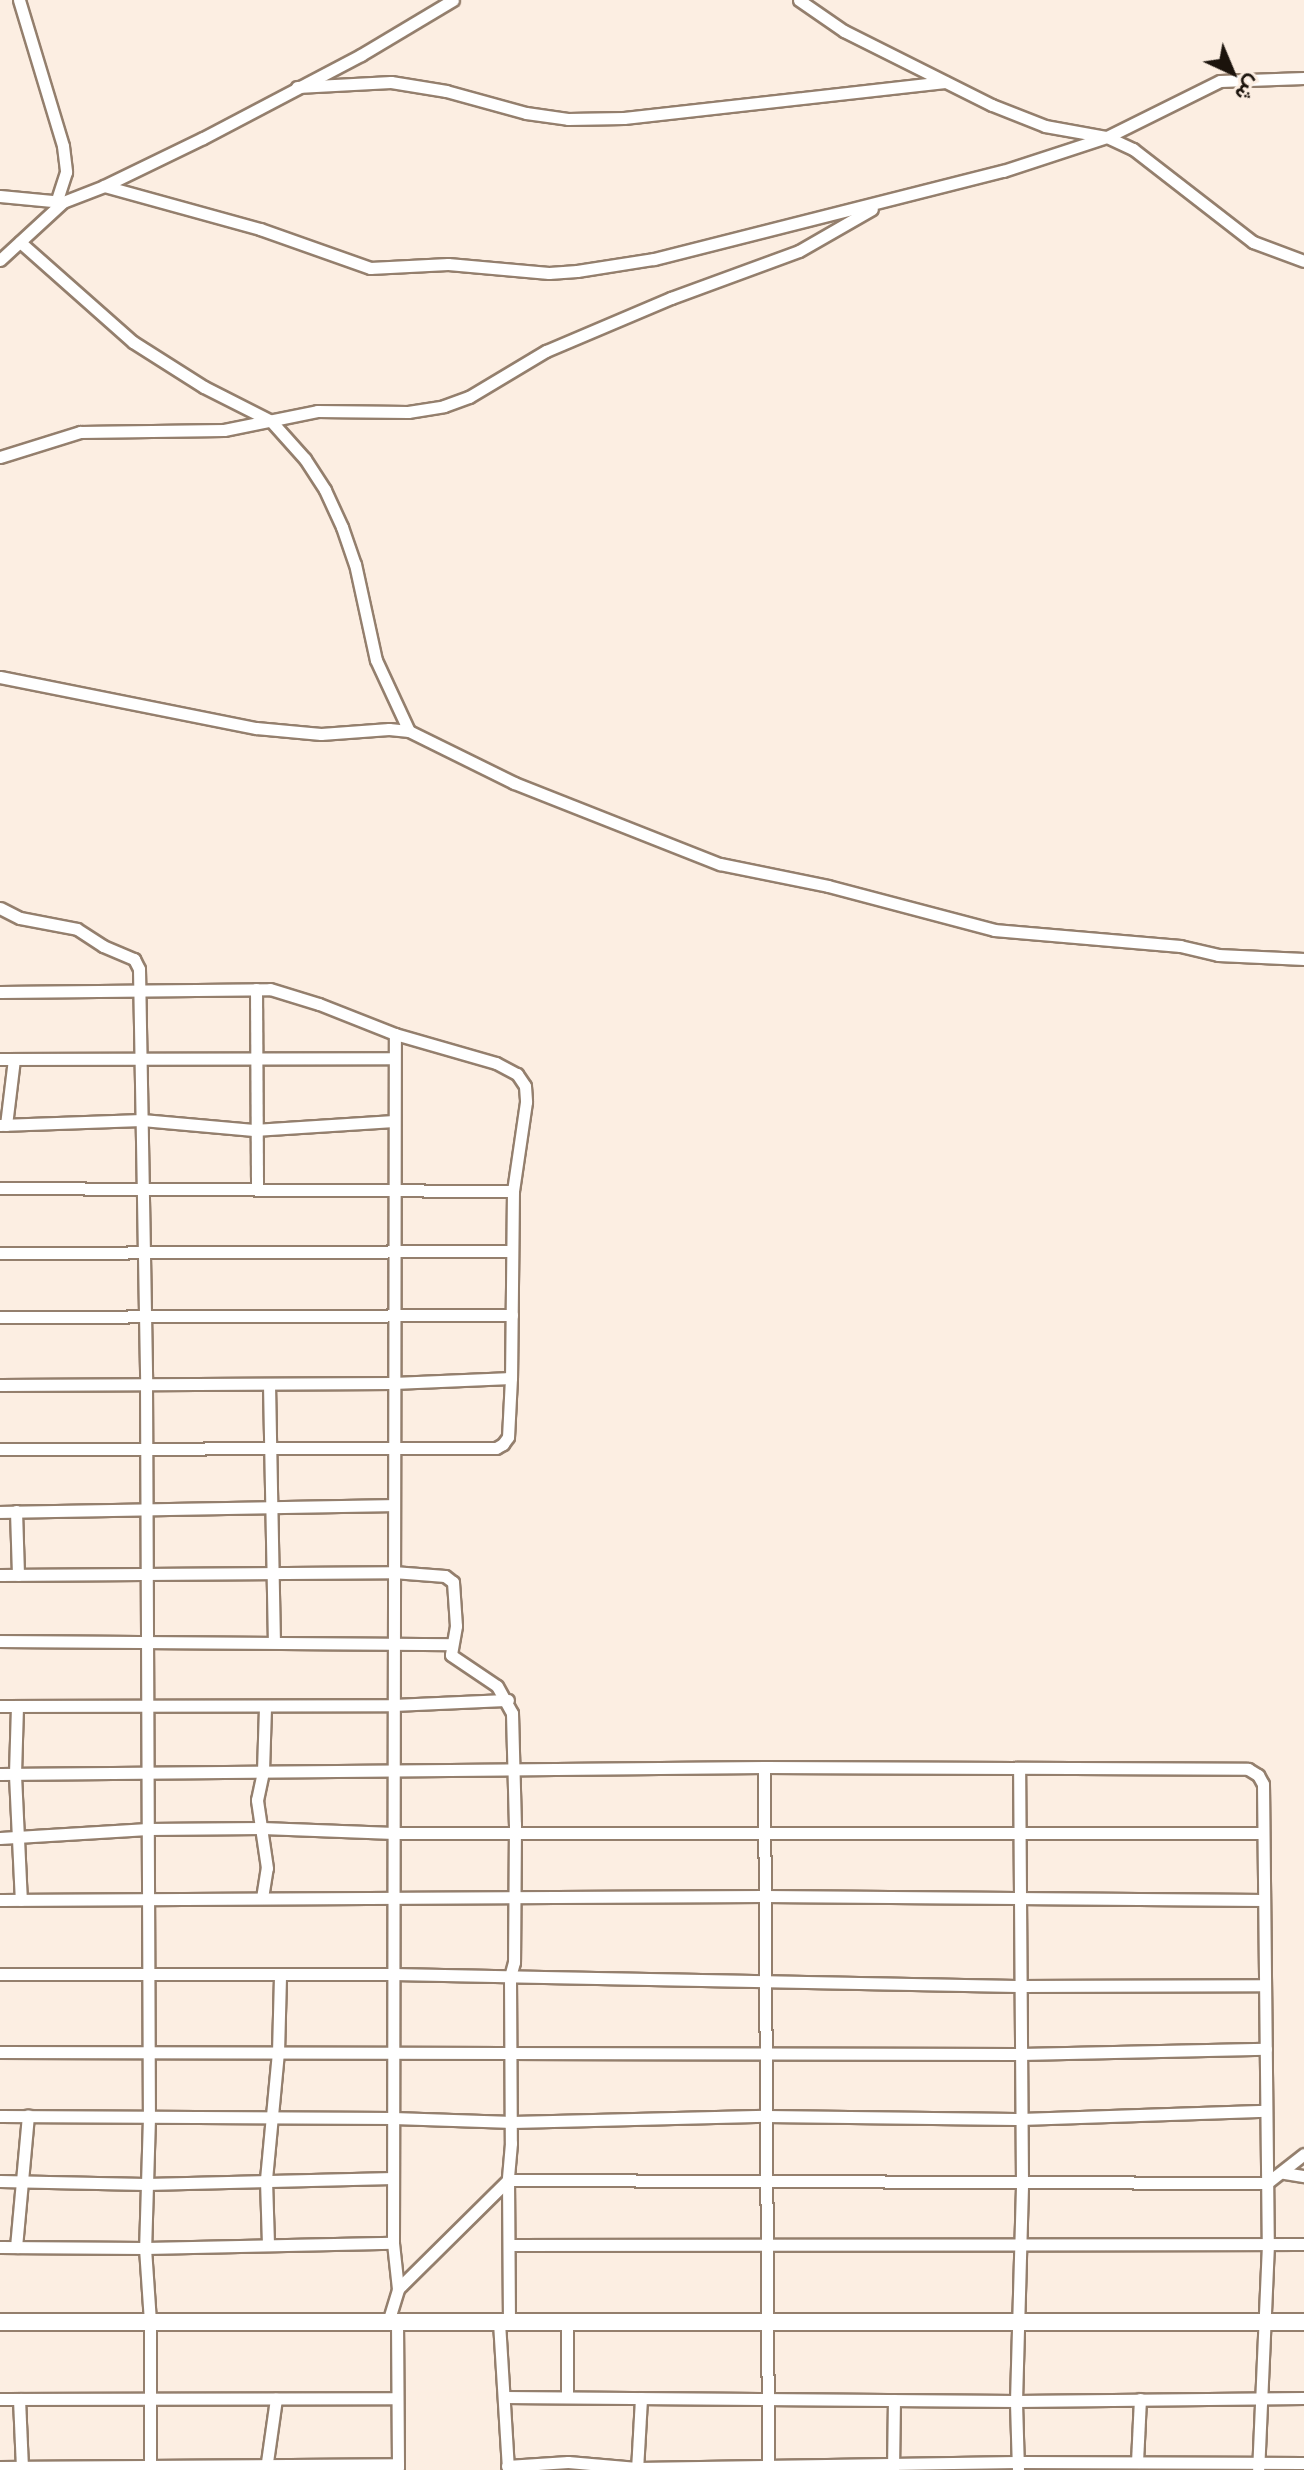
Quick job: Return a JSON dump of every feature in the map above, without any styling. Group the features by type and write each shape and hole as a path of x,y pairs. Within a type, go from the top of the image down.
{"street":[{"path":"19,0 63,146 66,172 60,202"},
{"path":"0,260 60,202 104,186 203,138 400,33 453,0"},
{"path":"799,0 844,31 945,82 1045,126 1107,137 1149,159 1203,207 1253,242 1304,261"},
{"path":"104,186 260,229 370,268 448,264 549,273 654,259 779,224 883,203 1003,171 1107,137 1220,81 1304,78"},
{"path":"297,87 391,82 446,91 526,113 568,119 624,118 945,82"},
{"path":"0,196 60,202"},
{"path":"0,457 80,432 224,430 317,411 408,412 444,406 469,397 546,351 671,298 799,251 883,203"},
{"path":"20,242 133,342 204,387 271,421 305,459 325,490 342,527 355,564 376,660 409,731"},
{"path":"0,677 284,732 409,731 514,783 732,868 828,886 1003,932 1180,946 1218,955 1304,959"},
{"path":"0,908 20,918 77,929 103,946 134,959 139,969 147,1511 149,2117 145,2248 150,2321 150,2468"},
{"path":"0,920 20,918"},
{"path":"256,989 254,1130 257,1189"},
{"path":"0,992 270,989 319,1004 395,1034 496,1063 517,1074 525,1086 526,1102 513,1191 511,1378 508,1437 503,1444 496,1448 0,1449"},
{"path":"0,2467 398,2467 393,2320 398,2289 393,2243 395,1034"},
{"path":"0,1059 393,1058"},
{"path":"14,1059 3,1125 142,1120 254,1130 394,1121"},
{"path":"0,1188 513,1191"},
{"path":"0,1253 512,1251"},
{"path":"0,1317 512,1315"},
{"path":"0,1385 393,1383 511,1378"},
{"path":"269,1384 269,1508 274,1641"},
{"path":"0,1512 393,1505"},
{"path":"16,1511 18,1575"},
{"path":"0,1575 393,1572 445,1576 453,1582 456,1626 452,1644 454,1659 497,1686 508,1700 512,1713 515,1833 514,1962 510,1977 512,2122 504,2322 508,2468 568,2462 637,2469 1137,2462 1258,2466 1304,2463"},
{"path":"0,1641 147,1639 452,1644"},
{"path":"0,1706 265,1707 508,1700"},
{"path":"17,1706 15,1775 21,1900"},
{"path":"262,1898 267,1868 257,1800 263,1771 265,1707"},
{"path":"764,1767 768,2469"},
{"path":"0,1774 764,1767 1019,1771 1248,1769 1258,1775 1263,1784 1268,2244 1262,2322 1258,2466"},
{"path":"1018,2466 1017,2321 1022,2182 1019,1771"},
{"path":"0,1838 148,1829 262,1828 394,1833 1263,1833"},
{"path":"0,1900 764,1896 1264,1900"},
{"path":"0,1974 393,1974 1019,1986 1265,1985"},
{"path":"268,2244 266,2179 278,2053 280,1974"},
{"path":"0,2052 1020,2054 1266,2049"},
{"path":"0,2116 393,2118 512,2122 766,2116 1020,2119 1266,2111"},
{"path":"16,2247 28,2116"},
{"path":"398,2289 508,2180 1267,2183 1284,2173 1304,2154"},
{"path":"1284,2173 1304,2176"},
{"path":"0,2181 146,2184 393,2178"},
{"path":"0,2247 145,2248 393,2243"},
{"path":"509,2245 1304,2244"},
{"path":"0,2322 1304,2322"},
{"path":"567,2323 567,2397"},
{"path":"504,2397 1016,2401 1304,2398"},
{"path":"0,2399 397,2398"},
{"path":"637,2469 641,2398"},
{"path":"19,2399 22,2467"},
{"path":"266,2467 276,2399"},
{"path":"1137,2462 1140,2399"},
{"path":"893,2467 894,2400"}]}
